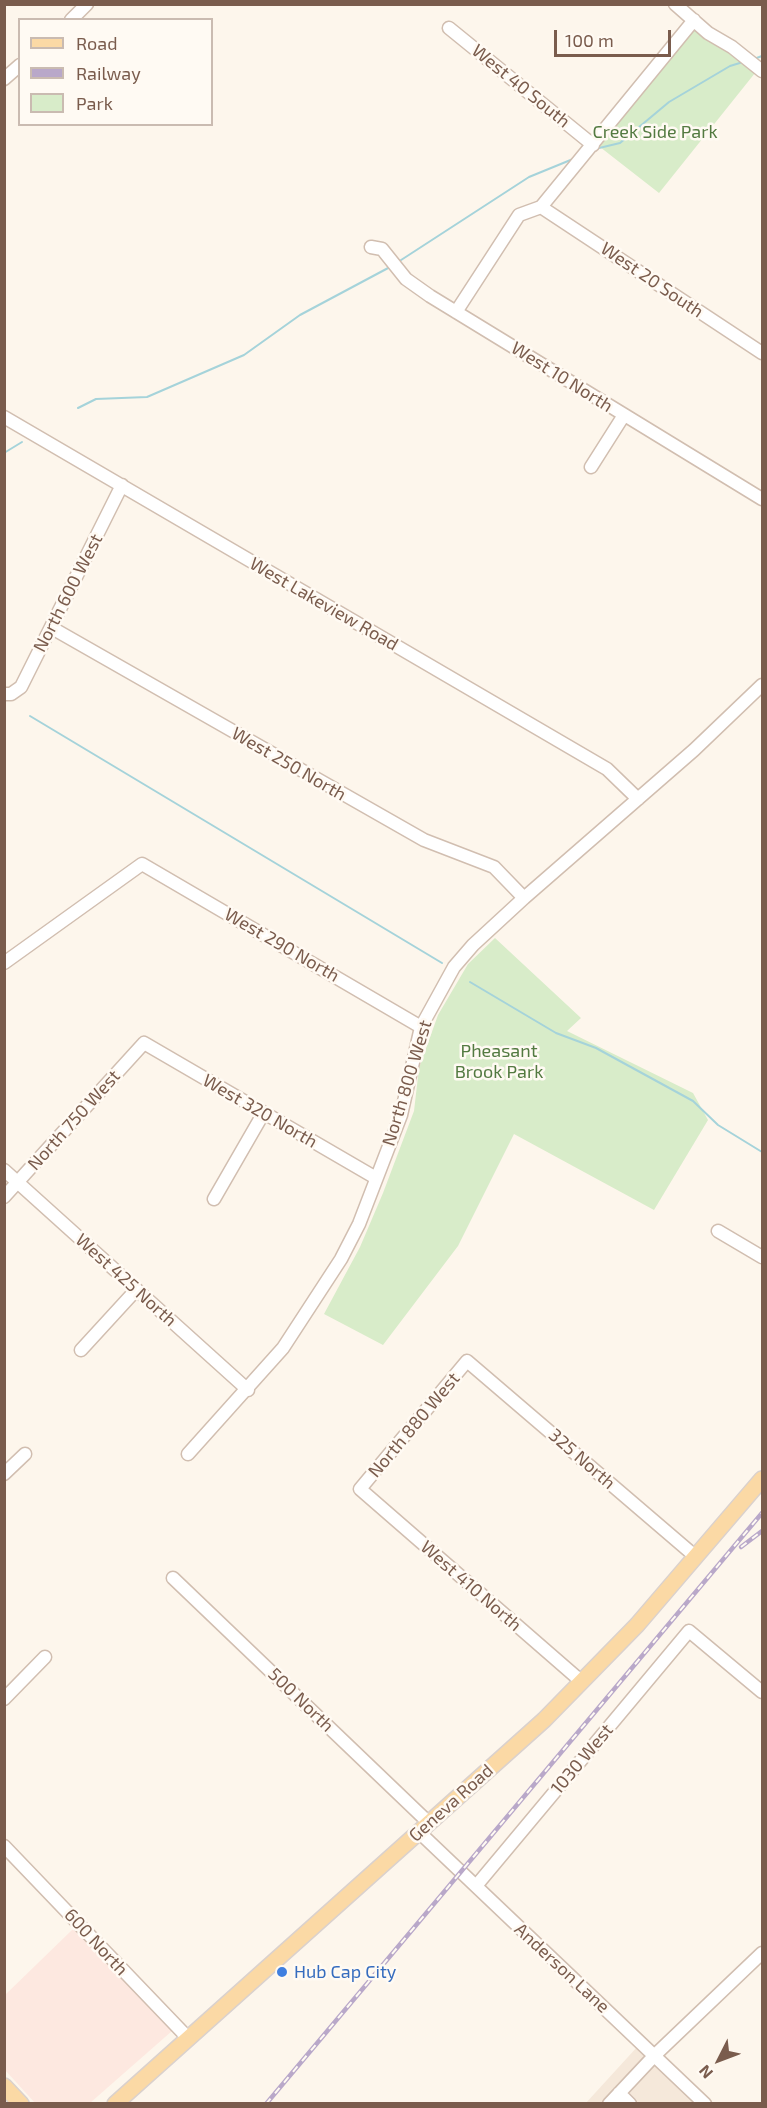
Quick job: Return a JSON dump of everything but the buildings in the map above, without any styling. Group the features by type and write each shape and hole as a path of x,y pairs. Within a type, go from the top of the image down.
{"main road":[{"name":"Geneva Road","path":"115,2103 424,1827 582,1682 696,1557 762,1479"},
{"path":"4,2086 21,2103"}],"street":[{"path":"72,18 87,4"},
{"path":"675,4 762,71"},
{"path":"456,312 519,215 541,207 694,20"},
{"name":"West 40 South","path":"449,28 593,145"},
{"path":"4,79 18,67"},
{"name":"West 20 South","path":"541,207 762,353"},
{"name":"West 10 North","path":"371,248 382,249 406,279 456,312 762,499"},
{"path":"591,467 624,415"},
{"name":"West Lakeview Road","path":"4,417 607,769 638,799"},
{"name":"North 600 West","path":"6,694 21,687 122,485"},
{"name":"West 250 North","path":"52,628 424,840 481,860 494,867 524,898"},
{"name":"North 800 West","path":"188,1454 248,1390 283,1348 322,1291 358,1224 401,1115 422,1027 454,967 472,945 638,799 762,685"},
{"name":"West 290 North","path":"4,963 142,864 422,1027"},
{"name":"West 320 North","path":"144,1042 263,1114 376,1178"},
{"name":"North 750 West","path":"4,1197 144,1042"},
{"path":"214,1199 263,1114"},
{"name":"West 425 North","path":"4,1170 248,1390"},
{"path":"718,1231 762,1257"},
{"path":"81,1350 136,1290"},
{"name":"North 880 West","path":"360,1489 467,1361"},
{"name":"325 North","path":"467,1361 696,1557"},
{"path":"4,1474 25,1454"},
{"name":"West 410 North","path":"360,1489 582,1682"},
{"name":"500 North","path":"173,1578 424,1827"},
{"name":"1030 West","path":"476,1886 689,1631 762,1692"},
{"path":"4,1699 45,1658"},
{"name":"Anderson Lane","path":"424,1827 476,1886 705,2103"},
{"name":"600 North","path":"4,1846 188,2038"},
{"path":"609,2103 655,2055 762,1953"},
{"path":"619,2093 630,2103"}],"shaded area":[{"path":"73,1929 172,2031 90,2103 35,2103 5,2070 5,1995"},
{"path":"638,2046 697,2104 585,2104"}],"green space":[{"name":"Creek Side Park","path":"694,20 759,68 659,193 600,147 593,145"},
{"name":"Pheasant Brook Park","path":"495,938 581,1018 567,1031 693,1093 708,1120 654,1210 514,1134 458,1246 383,1345 324,1314 360,1247 383,1193 414,1111 419,1068 438,1015 468,964"}],"waterway":[{"path":"754,59 762,56"},
{"path":"595,149 620,143 669,102 730,66 743,62"},
{"path":"398,262 529,177 573,159"},
{"path":"78,408 96,399 147,397 244,355 300,315 390,267"},
{"path":"4,453 22,442"},
{"path":"30,716 442,963"},
{"path":"470,982 556,1033 596,1048 693,1101 718,1125 762,1152"}],"railway":[{"path":"266,2104 762,1513"},
{"path":"741,1547 762,1531"}],"place":[{"name":"Hub Cap City","path":"282,1972"}]}
